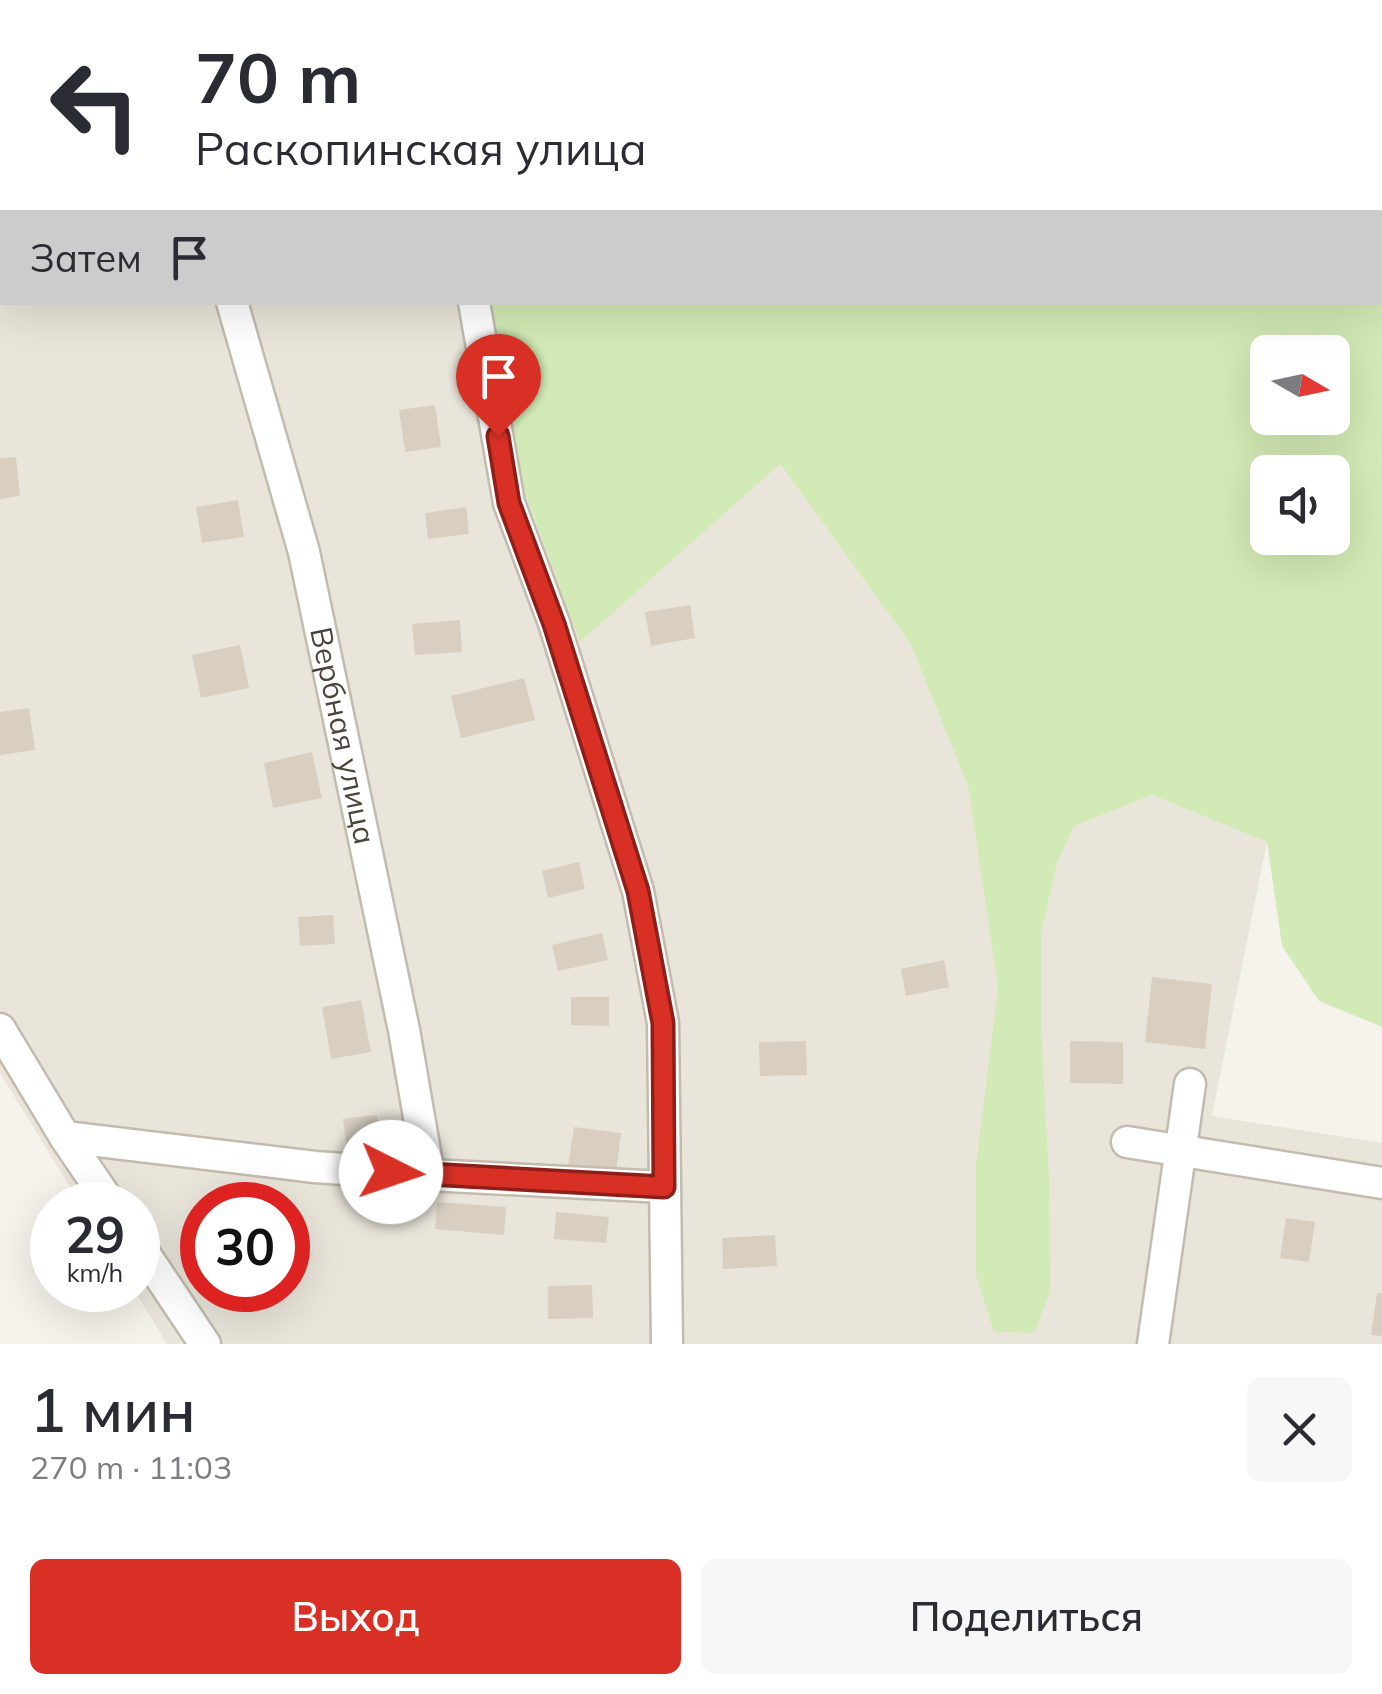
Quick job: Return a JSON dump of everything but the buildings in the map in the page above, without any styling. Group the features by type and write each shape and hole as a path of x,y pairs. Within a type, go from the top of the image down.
{"street":[{"name":"Вербная улица","path":"233,305 304,552 404,1030 429,1175"},
{"path":"475,305 509,503 554,624 638,891 663,1023 667,1344"},
{"path":"0,1030 95,1182"},
{"path":"1154,1344 1190,1084"},
{"path":"65,1137 315,1167 664,1187"},
{"path":"1127,1142 1382,1183"},
{"path":"160,1277 205,1344"}],"shaded area":[{"path":"0,305 489,305 780,464 910,643 968,786 998,988 976,1163 976,1275 1041,1025 1041,934 1057,863 1074,826 1152,795 1267,842 1212,1116 1382,1143 1382,1344 167,1344 147,1312 160,1312 160,1182 67,1182 0,1073"}],"green space":[{"path":"485,305 1382,305 1382,1027 1319,1001 1282,946 1267,842 1152,795 1074,826 1057,863 1041,934 1050,1291 1034,1333 994,1332 976,1275 976,1163 998,988 968,786 910,643 780,464 580,642 500,425"}],"route":[{"path":"391,1172 664,1187 663,1023 638,891 554,624 509,503 498,436"}]}
